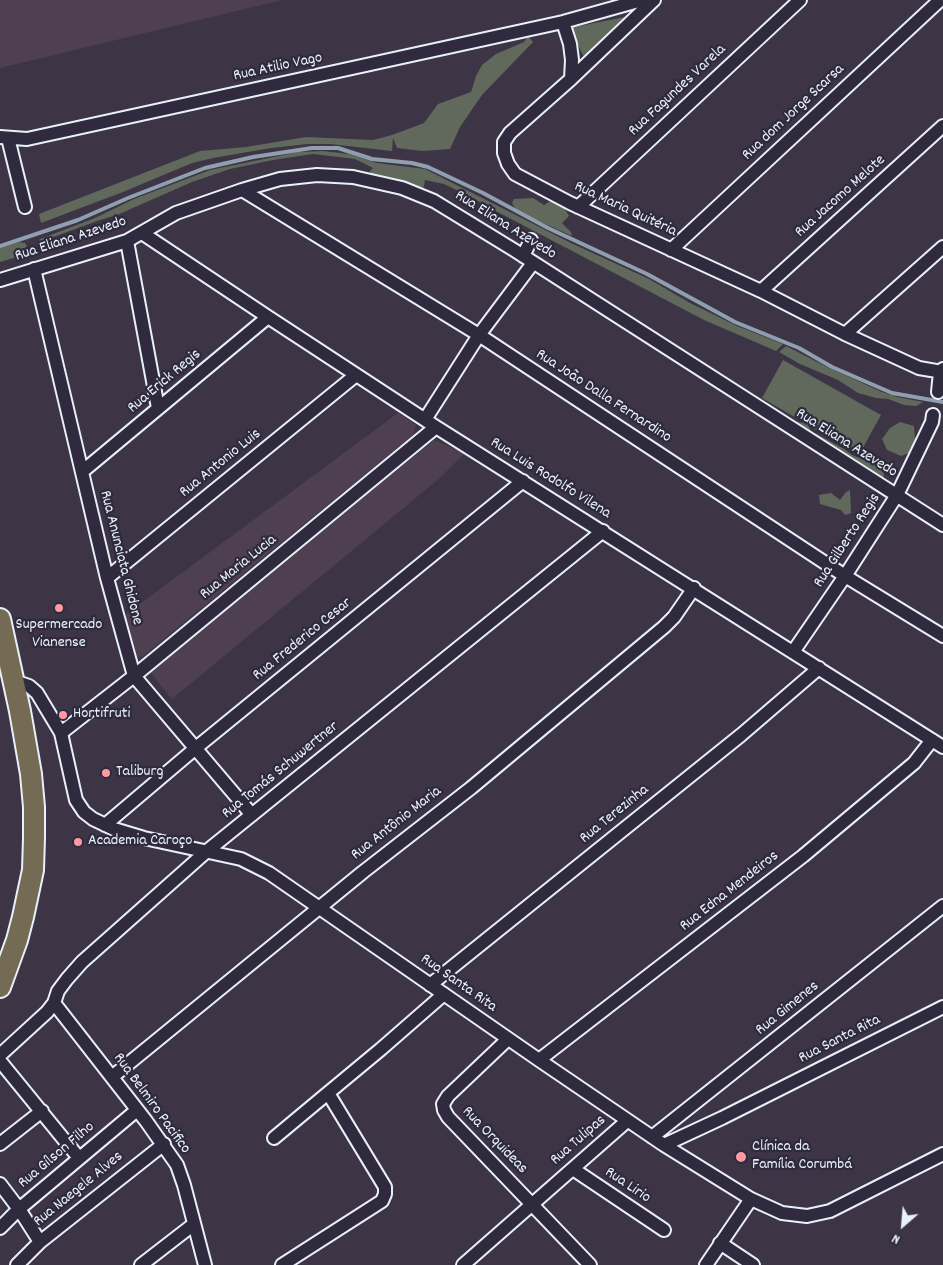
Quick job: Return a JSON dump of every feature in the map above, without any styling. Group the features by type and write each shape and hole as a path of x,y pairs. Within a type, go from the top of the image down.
{"main road":[{"path":"0,619 2,641 14,681 31,774 34,807 33,870 17,940 0,986"}],"street":[{"name":"Rua Atilio Vago","path":"4,138 27,139 563,22 642,0"},
{"name":"Rua Maria Quitéria","path":"654,0 571,79 510,133 504,142 504,153 508,164 516,174 578,207 761,291 845,334 919,368 942,371"},
{"name":"Rua Fagundes Varela","path":"578,207 800,0"},
{"name":"Rua dom Jorge Scarsa","path":"671,250 940,0"},
{"path":"563,22 570,44 572,60 571,79"},
{"name":"Rua Jacomo Melote","path":"761,291 943,126"},
{"path":"4,138 25,207"},
{"name":"Rua Eliana Azevedo","path":"0,280 127,241 176,212 280,179 317,175 353,178 402,188 434,201 943,525"},
{"name":"Rua João Dalla Fernardino","path":"242,190 479,335 845,576 943,636"},
{"name":"Rua Luis Rodolfo Vilena","path":"142,233 356,375 943,747"},
{"path":"426,418 528,260 531,240"},
{"path":"127,241 158,408"},
{"path":"845,334 943,247"},
{"name":"Rua Anunciata Ghidone","path":"34,269 107,578 134,676 252,815"},
{"name":"Rua Erick Regis","path":"82,471 268,317"},
{"path":"938,392 942,371"},
{"name":"Rua Antonio Luis","path":"107,578 356,375"},
{"name":"Rua Gilberto Regis","path":"793,652 897,495 936,420"},
{"name":"Rua Maria Lucia","path":"61,733 134,676 436,426"},
{"name":"Rua Frederico Cesar","path":"105,825 195,748 523,481"},
{"name":"Rua Tomás Schuwertner","path":"0,1055 29,1030 54,1003 58,991 82,962 207,851 603,531"},
{"name":"Rua Antônio Maria","path":"112,1077 319,907 471,788 664,627 674,618 694,588"},
{"name":"Rua Terezinha","path":"430,984 741,735 819,668"},
{"name":"Rua Santa Rita","path":"14,681 30,686 37,693 61,733 76,800 84,812 93,819 144,838 241,859 269,873 664,1145 722,1118 943,1006"},
{"name":"Rua Edna Mendeiros","path":"538,1060 803,856 914,762 932,740"},
{"name":"Rua Gimenes","path":"652,1138 943,906"},
{"path":"274,1138 444,994"},
{"name":"Rua Belmiro Pacifico","path":"54,1003 164,1144 177,1165 205,1265"},
{"name":"Rua Orquideas","path":"508,1039 448,1096 443,1104 444,1110 448,1117 590,1265"},
{"path":"0,1061 79,1158"},
{"path":"282,1265 382,1200 385,1194 385,1187 328,1093"},
{"name":"Rua Gílson Filho","path":"0,1228 19,1209 137,1110"},
{"path":"0,1144 42,1111"},
{"name":"Rua Tulipas","path":"463,1265 627,1121"},
{"name":"Rua Naegele Alves","path":"17,1265 40,1242 164,1144"},
{"path":"664,1145 751,1199 782,1213 807,1216 830,1211 943,1154"},
{"name":"Rua Lirio","path":"572,1169 664,1230"},
{"path":"0,1184 40,1242"},
{"path":"706,1265 751,1199"},
{"path":"141,1265 194,1224"},
{"path":"720,1243 753,1265"}],"shaded area":[{"path":"0,0 282,0 0,68"},
{"path":"398,413 416,425 413,435 143,656 138,658 125,615"},
{"path":"434,440 465,453 440,478 172,699 149,671"}],"green space":[{"path":"625,17 585,59 569,28"},
{"path":"528,36 533,42 482,95 460,127 450,149 422,151 397,148 393,138 392,151 330,144 308,144 213,158 192,163 41,223 39,214 200,151 246,147 306,137 373,140 424,123 438,104 471,92 482,65 496,54 524,42"},
{"path":"323,151 349,154 377,163 425,169 571,243 649,279 690,303 737,326 783,344 776,351 704,320 444,184 425,180 420,192 371,178 370,171 373,168 355,159 313,154 230,169 192,182 117,215 45,240 45,247 41,248 37,244 40,239 95,218 134,199 210,170 298,152"},
{"path":"533,198 544,205 552,200 561,203 569,216 562,223 571,232 572,236 530,217 515,208 512,203 514,199"},
{"path":"19,242 25,243 29,250 21,256 0,262 0,248"},
{"path":"786,346 882,392 923,402 916,406 904,405 888,399 858,393 838,380 800,364 779,352"},
{"path":"783,360 881,415 860,453 808,425 811,431 852,455 878,465 884,474 883,482 879,488 875,489 869,486 818,450 807,446 798,438 796,428 796,422 805,423 762,398"},
{"path":"900,422 914,426 915,440 909,453 901,456 887,450 882,439 890,428"},
{"path":"850,490 851,513 845,515 841,510 820,504 819,495 831,493 840,500"}],"waterway":[{"path":"0,246 78,220 205,168 253,157 312,148 338,148 372,159 412,163 428,167 483,193 548,228 647,274 735,322 799,348 832,367 892,393 943,402"}],"place":[{"name":"Supermercado Vianense","path":"59,608"},
{"name":"Hortifruti","path":"63,715"},
{"name":"Taliburg","path":"106,773"},
{"name":"Academia Caroço","path":"78,842"},
{"name":"Clínica da Família Corumbá","path":"741,1157"}]}
